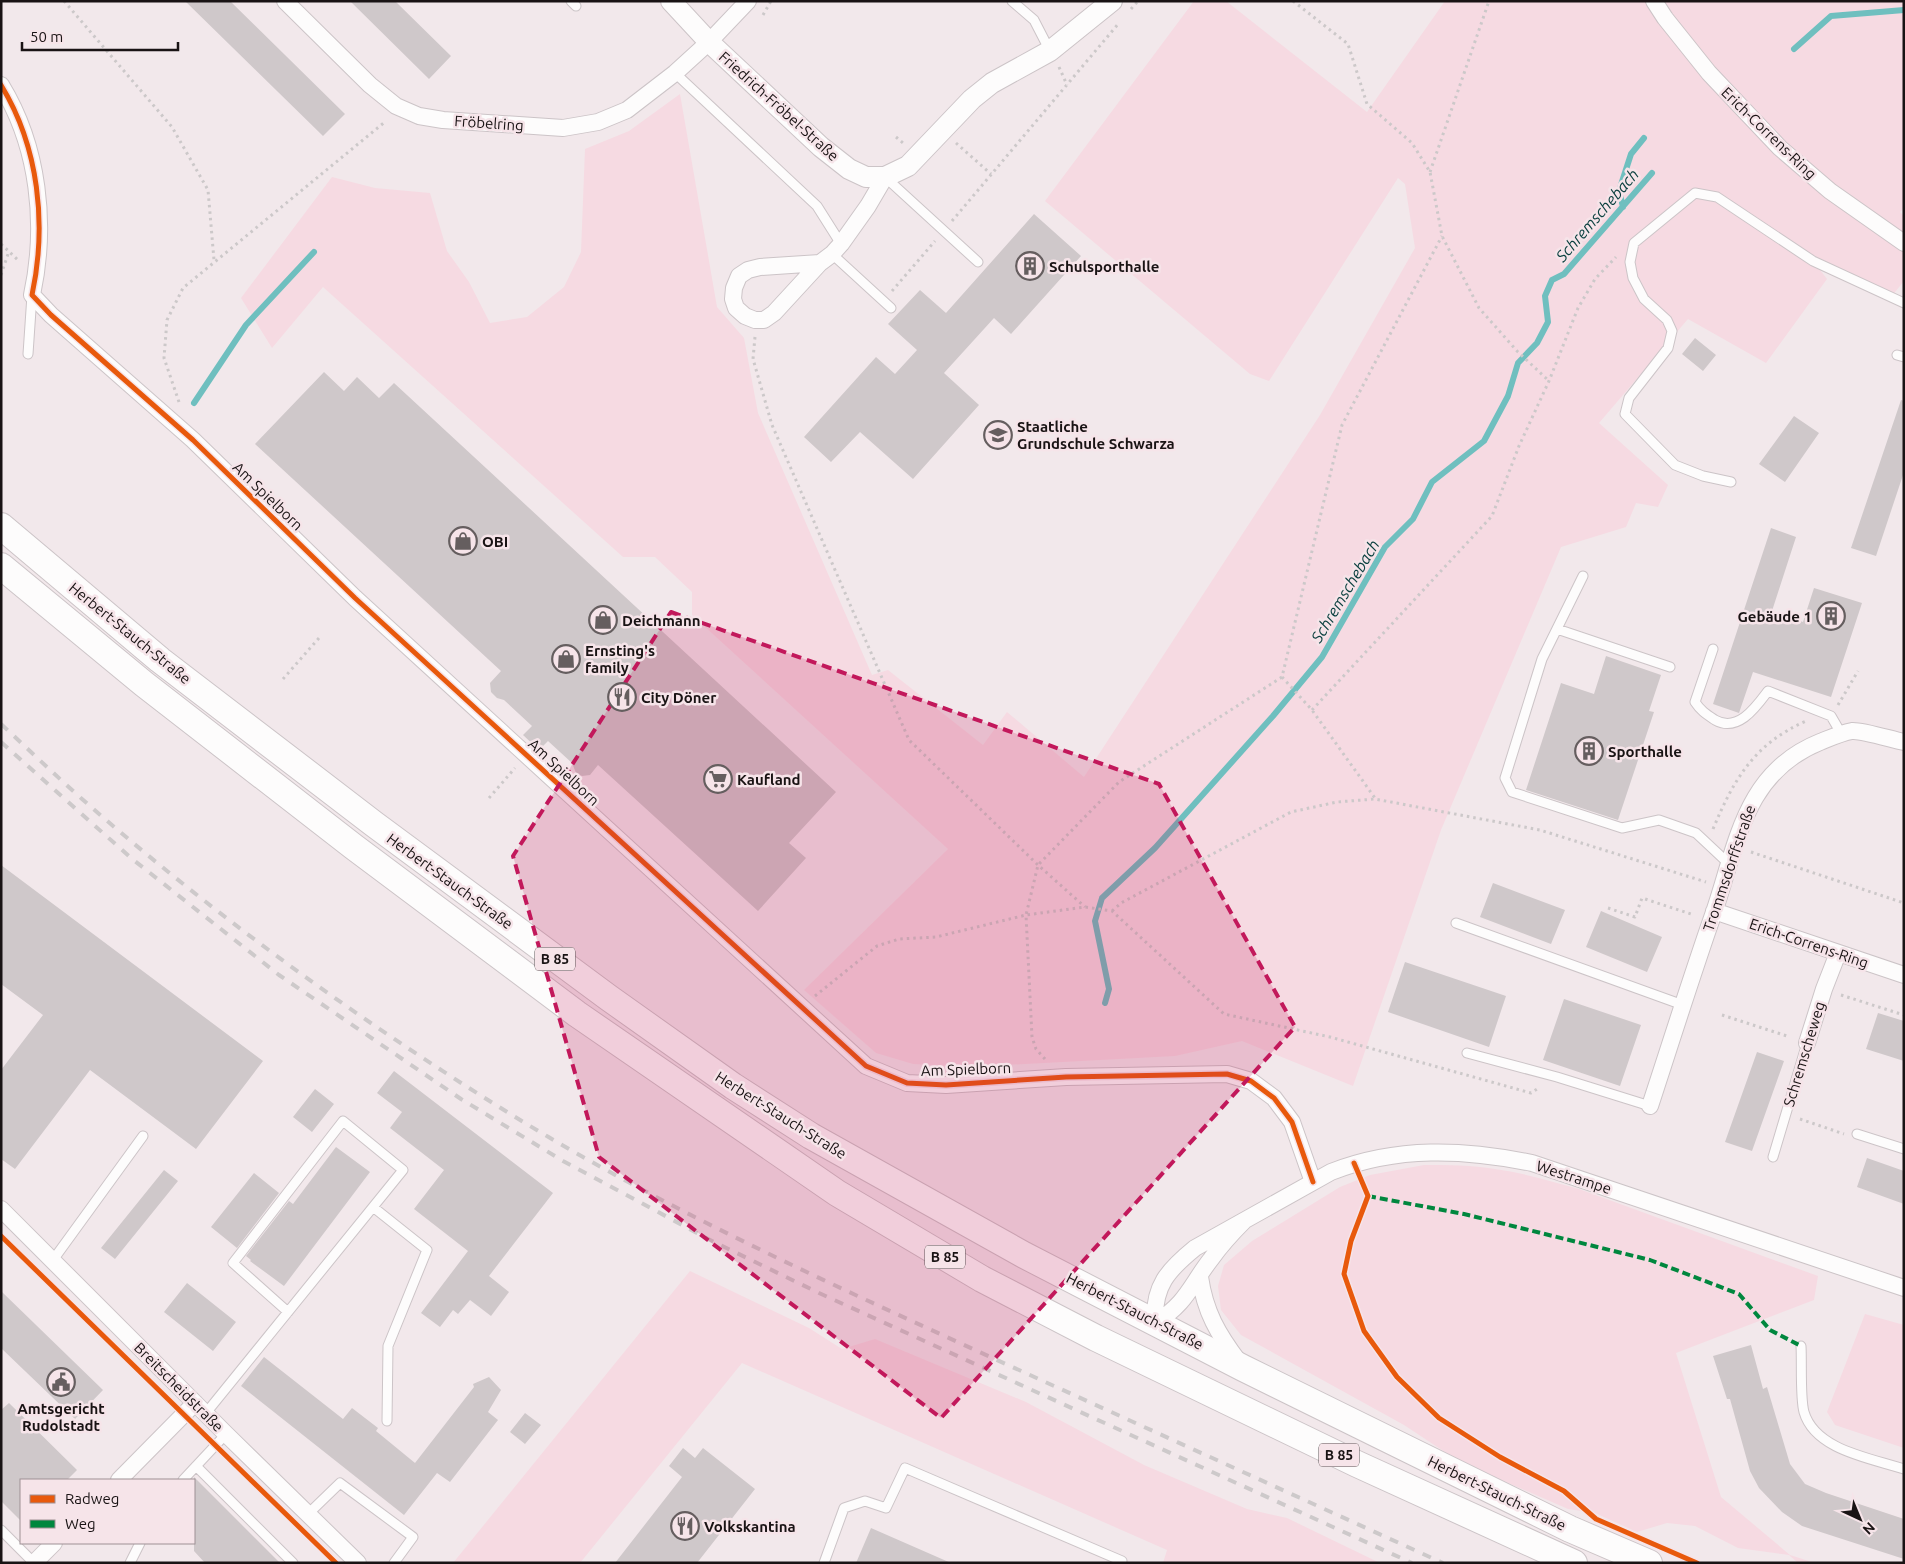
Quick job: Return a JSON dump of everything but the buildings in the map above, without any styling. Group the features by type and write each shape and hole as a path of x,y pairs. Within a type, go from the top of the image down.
{"main road":[{"name":"Herbert-Stauch-Straße","path":"1,526 160,660 366,818 609,998 733,1086 811,1136 1024,1255 1243,1368 1570,1529 1649,1563"},
{"name":"Herbert-Stauch-Straße","path":"1,566 152,690 354,847 577,1014 837,1193 982,1279 1105,1342 1417,1492 1574,1563"},
{"path":"1105,1342 1156,1323 1156,1341 1165,1372"}],"street":[{"name":"Fröbelring","path":"285,1 370,85 396,106 419,116 443,120 563,128 598,122 627,110 676,73 748,1"},
{"name":"Friedrich-Fröbel-Straße","path":"671,1 709,42 821,147 849,169 866,177 885,177"},
{"path":"831,254 748,270 739,276 733,294 736,308 745,316 759,320 764,320 774,313 831,254 868,206 885,177 908,166 972,99 992,83 1050,51 1112,1"},
{"name":"Erich-Correns-Ring","path":"1654,1 1709,74 1780,148 1830,191 1904,243"},
{"path":"1,85 13,105 32,154 40,219 36,277 32,295"},
{"name":"Am Spielborn","path":"32,295 51,315 193,440 355,598 866,1066 907,1083 946,1084 1066,1077 1227,1074 1251,1081 1274,1098 1292,1122 1313,1182"},
{"name":"Trommsdorffstraße","path":"1650,1106 1713,916 1734,846 1748,808 1769,777 1786,760 1807,747 1853,731 1904,742"},
{"name":"Erich-Correns-Ring","path":"1713,916 1838,953 1904,975"},
{"name":"Schremscheweg","path":"1807,1043 1824,989 1838,953"},
{"name":"Westrampe","path":"1244,1221 1209,1260 1200,1277 1179,1305 1156,1323 1154,1307 1159,1289 1172,1269 1195,1248 1313,1182 1354,1163 1408,1153 1448,1152 1492,1155 1541,1166 1904,1288"},
{"name":"Breitscheidstraße","path":"1,1209 358,1563"},
{"path":"1200,1277 1206,1308 1214,1325 1243,1368"},
{"path":"120,1479 200,1408"},
{"path":"34,1563 53,1544"}],"lane":[{"path":"1012,1 1034,20 1050,51"},
{"path":"676,73 817,206 831,254 891,308"},
{"path":"885,177 978,262"},
{"path":"1731,482 1703,476 1675,465 1625,414 1629,398 1668,348 1672,332 1667,320 1644,299 1633,278 1630,262 1634,243 1695,193 1716,197 1814,261 1904,302"},
{"path":"28,354 32,295"},
{"path":"1583,576 1542,659 1505,778 1512,792 1622,828 1660,820 1696,833 1728,863"},
{"path":"1557,629 1670,667"},
{"path":"1713,649 1695,702 1702,712 1720,723 1735,724 1753,711 1768,691 1831,716 1842,734"},
{"path":"1456,923 1683,1005"},
{"name":"Schremscheweg","path":"1773,1157 1807,1043"},
{"path":"1467,1053 1558,1077 1650,1106"},
{"path":"200,1408 288,1312 404,1170 343,1121 233,1263 288,1312"},
{"path":"1857,1134 1904,1149"},
{"path":"52,1260 143,1136"},
{"path":"373,1208 427,1250 388,1346 387,1422"},
{"path":"1801,1346 1803,1410 1810,1426 1821,1439 1844,1450 1904,1469"},
{"path":"184,1479 226,1434"},
{"path":"196,1466 293,1563"},
{"path":"824,1563 844,1508 865,1501 886,1508 905,1468 1121,1563"},
{"path":"308,1514 340,1482 413,1537 394,1563"},
{"path":"1,1530 34,1563"},
{"path":"130,1563 140,1544"}],"path":[{"path":"64,1 172,127 208,190 214,261"},
{"path":"884,301 1138,1"},
{"path":"1293,1 1348,44 1366,104 1412,143 1430,172 1442,236 1479,308 1517,351 1549,381"},
{"path":"1430,172 1488,1"},
{"path":"180,404 164,358 167,320 182,288 390,118 396,106"},
{"path":"942,132 991,174"},
{"path":"1066,1077 1043,1058 1032,1037 1026,915 1038,865 1119,782 1282,677 1342,425 1442,236"},
{"path":"1312,710 1492,516 1519,446 1549,381 1578,308 1595,279 1621,251 1634,243"},
{"path":"1,274 9,251"},
{"path":"759,320 753,359 772,424 909,740 1038,865 1085,907"},
{"path":"283,679 319,638"},
{"path":"1831,716 1858,671"},
{"path":"1282,677 1312,710 1375,799"},
{"path":"489,798 528,755"},
{"path":"1111,911 1121,903 1291,812 1337,802 1375,799 1540,830 1721,886"},
{"path":"1734,846 1904,903"},
{"path":"1608,908 1635,917 1642,898 1713,916"},
{"path":"805,1010 816,994 877,946 899,939 936,937 1026,915 1085,907 1111,911 1224,1014 1330,1037 1531,1093 1558,1077"},
{"path":"1824,989 1904,1015"},
{"path":"1722,1015 1807,1043"},
{"path":"1786,1114 1854,1137 1857,1134"}],"highlighted area":[{"path":"671,612 1159,784 1295,1027 941,1418 599,1157 513,856"}],"shaded area":[{"path":"1194,1 1226,1 1367,112 1445,1 1904,1 1904,208 1900,212 1904,216 1904,281 1891,297 1814,262 1827,279 1766,363 1688,319 1599,423 1668,485 1658,507 1636,503 1626,527 1561,547 1441,830 1353,1086 1242,1041 1175,1056 968,1067 913,1064 876,1053 804,990 948,849 692,615 692,592 655,557 623,557 323,287 272,348 241,298 332,177 375,188 430,193 447,251 469,282 490,323 527,317 564,287 581,252 585,149 629,131 680,94 717,307 744,338 758,413 872,675 888,670 983,745 1007,712 1084,777 1320,415 1415,248 1405,184 1398,178 1269,381 1250,374 1045,201"},
{"path":"1424,1165 1486,1168 1526,1175 1569,1186 1818,1276 1814,1300 1676,1353 1721,1497 1790,1555 1815,1563 1798,1563 1789,1555 1738,1548 1695,1526 1667,1523 1637,1532 1595,1513 1568,1509 1460,1462 1404,1425 1241,1335 1221,1310 1218,1286 1224,1265 1252,1241 1340,1187 1370,1175"},
{"path":"690,1271 809,1328 842,1349 875,1339 1026,1402 1144,1465 1247,1509 1287,1518 1380,1563 1163,1563 1167,1550 742,1363 580,1563 453,1563"},
{"path":"1865,1314 1904,1325 1904,1448 1835,1425 1827,1412"}],"waterway":[{"name":"Schremschebach","path":"1794,49 1831,16 1904,10"},
{"path":"1623,207 1619,191 1631,154 1644,138"},
{"name":"Schremschebach","path":"1105,1003 1109,989 1095,921 1102,898 1155,848 1273,716 1322,657 1385,547 1413,519 1432,482 1484,441 1508,396 1518,363 1537,343 1548,322 1545,296 1552,280 1564,274 1652,173"},
{"path":"194,403 246,325 314,252"}],"railway":[{"path":"1,724 72,790 130,840 228,919 382,1031 546,1136 666,1202 851,1293 1443,1563"},
{"path":"1,742 131,858 279,975 461,1099 563,1161 712,1241 819,1293 1412,1563"}],"marked path":[{"path":"1368,1196 1464,1214 1650,1260 1739,1294 1770,1330 1801,1346"}],"cycle path":[{"path":"1,85 14,109 24,134 36,187 39,241 32,295 51,315 193,440 355,598 866,1066 907,1083 946,1085 1066,1077 1227,1074 1251,1081 1274,1098 1292,1122 1313,1182"},
{"path":"1354,1163 1368,1196 1351,1241 1344,1274 1364,1331 1397,1377 1439,1418 1500,1457 1564,1491 1596,1519 1697,1563"},
{"path":"1,1236 336,1563"}],"place":[{"name":"Schulsporthalle","path":"1030,266"},
{"name":"Staatliche Grundschule Schwarza","path":"998,435"},
{"name":"OBI","path":"463,541"},
{"name":"Gebäude 1","path":"1831,616"},
{"name":"Deichmann","path":"603,620"},
{"name":"Ernsting's family","path":"566,659"},
{"name":"City Döner","path":"622,697"},
{"name":"Sporthalle","path":"1589,751"},
{"name":"Kaufland","path":"718,779"},
{"name":"Amtsgericht Rudolstadt","path":"61,1382"},
{"name":"Volkskantina","path":"685,1526"}]}
